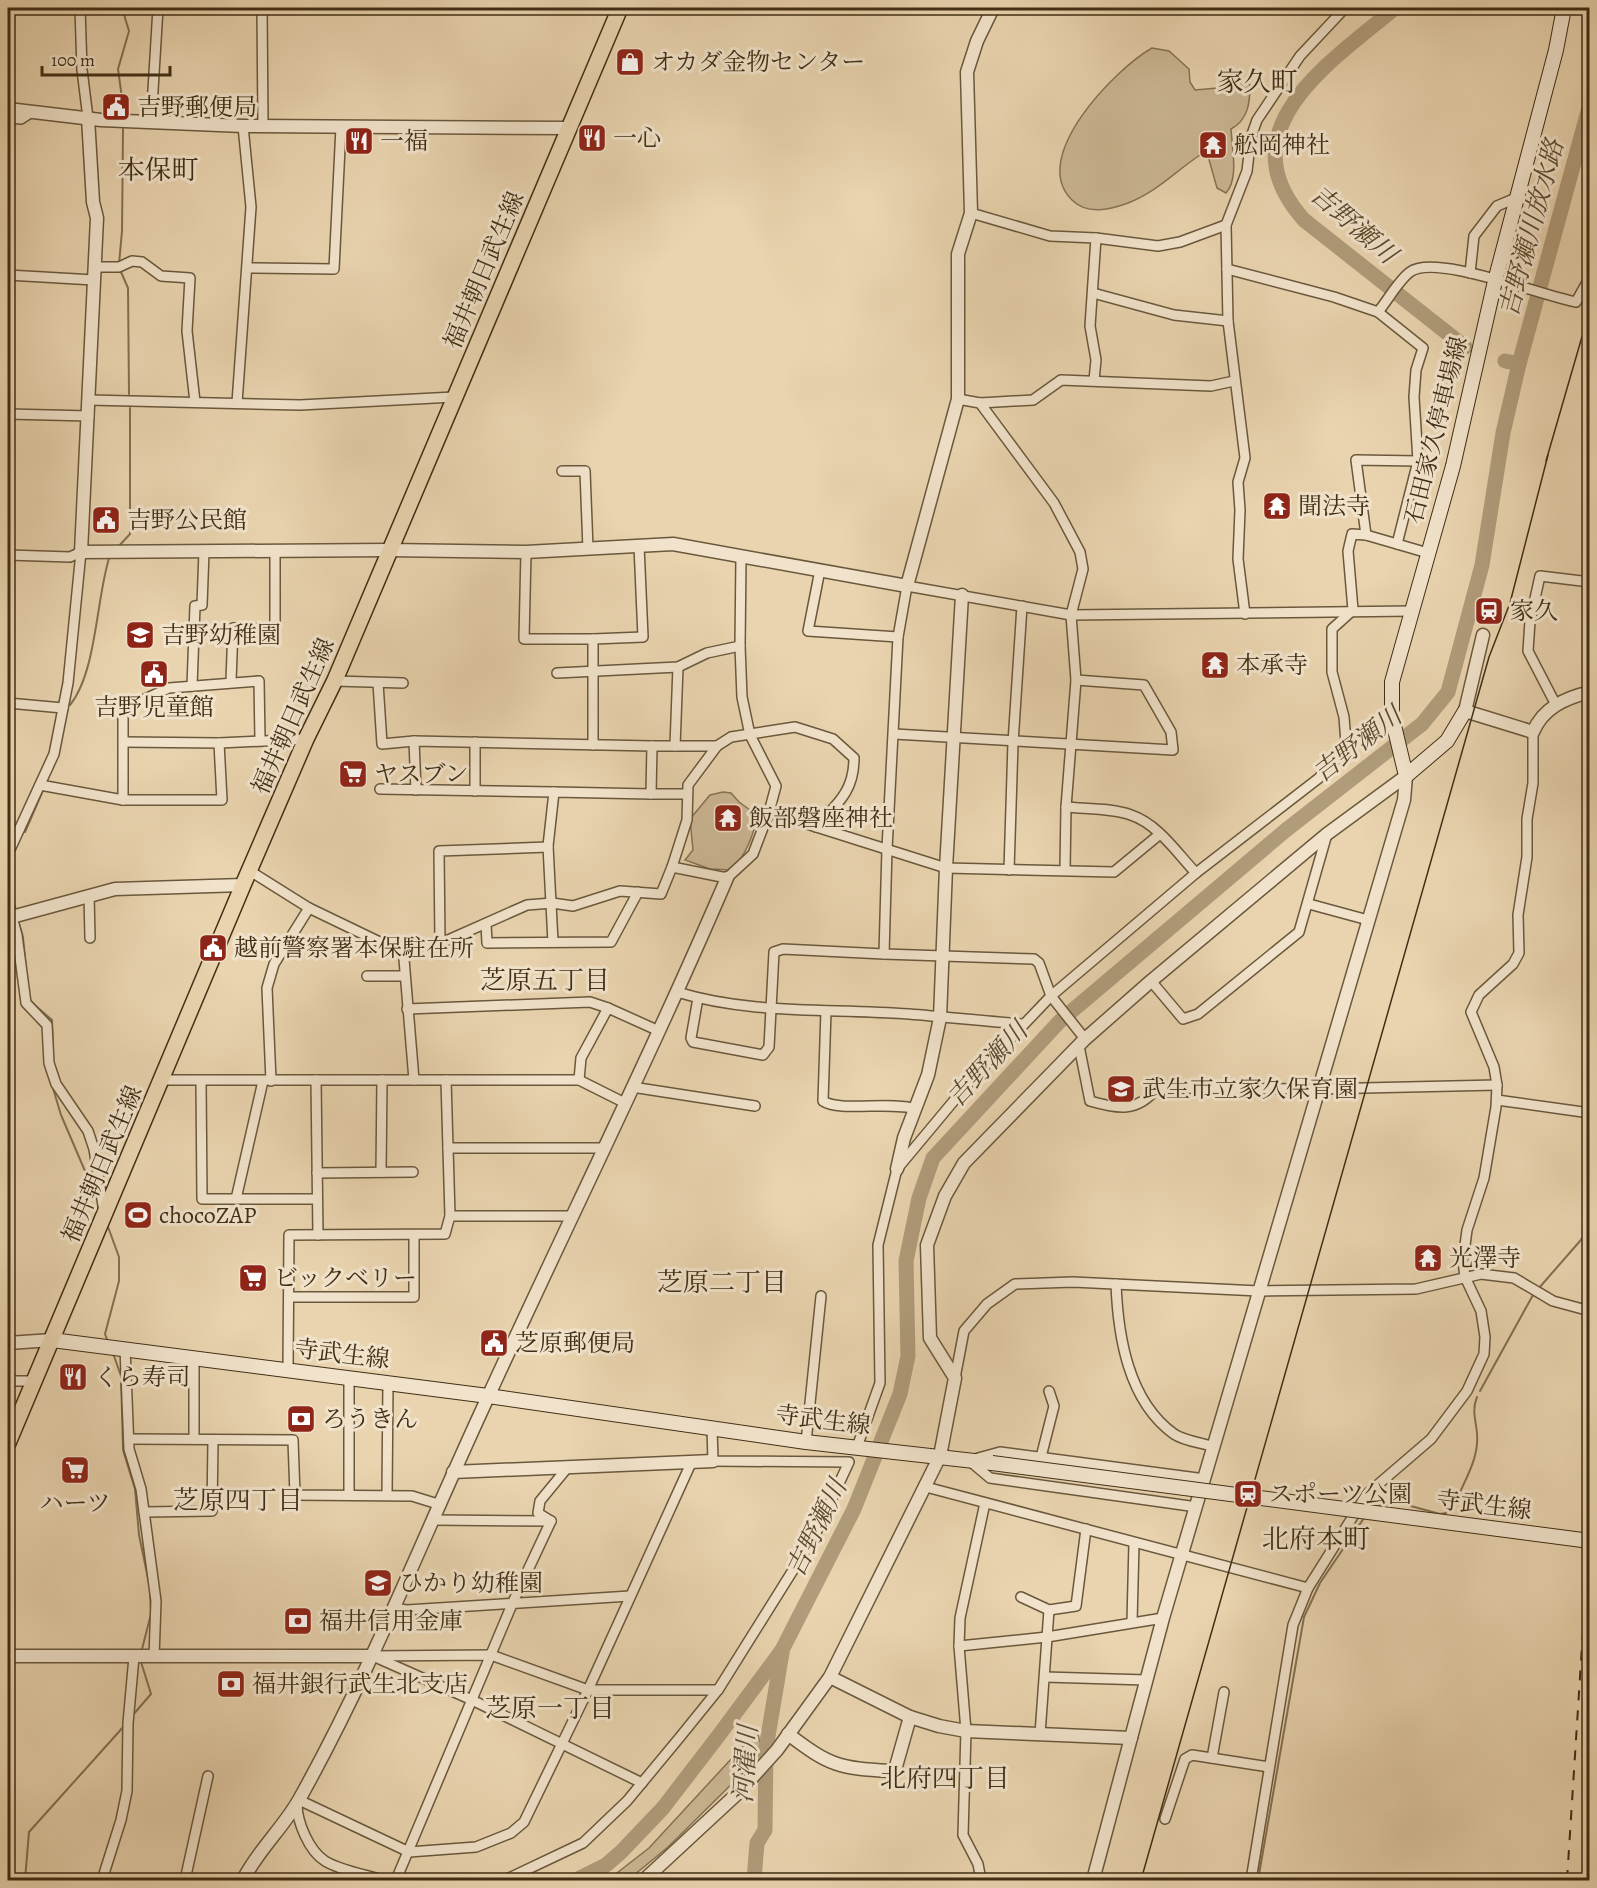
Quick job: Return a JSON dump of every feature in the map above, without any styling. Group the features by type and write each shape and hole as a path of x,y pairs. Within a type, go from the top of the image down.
{"main road":[{"name":"福井朝日武生線","path":"8,1443 243,885 306,739 335,681 620,8"},
{"name":"石田家久停車場線","path":"1405,770 1390,708 1392,682 1454,466 1495,280 1564,8"},
{"path":"1405,770 1448,741 1466,711"},
{"name":"寺武生線","path":"52,1340 488,1396 806,1442 969,1460 1590,1541"}],"street":[{"path":"8,854 54,754 63,708 81,552 97,218 93,202 88,118 82,70 80,8"},
{"path":"151,123 158,8"},
{"path":"262,8 263,126"},
{"path":"884,954 886,849 898,637 907,586 958,399 958,254 971,213 967,72 977,41 993,8"},
{"path":"1245,614 1238,559 1240,510 1238,482 1245,458 1228,321 1226,225 1246,171 1251,137 1257,120 1300,56 1345,8"},
{"path":"8,109 151,123 243,126 569,128"},
{"path":"8,118 21,119 32,112"},
{"path":"237,403 251,207 243,126"},
{"path":"248,268 334,269 341,127"},
{"path":"1470,273 1474,236 1497,206 1516,198"},
{"path":"971,213 1050,236 1096,238 1158,246 1180,242 1226,225"},
{"path":"1094,380 1096,360 1090,326 1096,238"},
{"path":"94,267 119,267 132,261 142,262 161,276 190,278 187,331 195,402"},
{"path":"1378,312 1410,272 1421,267 1443,267 1470,273 1570,301 1577,300 1590,277"},
{"path":"1227,269 1334,297 1378,312 1423,348 1416,370 1414,397 1418,461 1397,544"},
{"path":"8,275 94,280"},
{"path":"1093,293 1174,315 1228,321"},
{"path":"958,399 980,403 1033,400 1060,380 1211,386 1234,381"},
{"path":"89,400 300,405 454,397"},
{"path":"980,403 1053,503 1078,545 1083,569 1071,615 1076,680 1066,807 1065,869"},
{"path":"8,414 89,416"},
{"path":"1366,535 1356,460 1418,461"},
{"path":"562,471 585,471 588,549"},
{"path":"1353,610 1348,551 1352,534 1366,535 1428,553"},
{"path":"8,555 70,557 81,552 204,551 526,552 673,544 1071,615 1412,611"},
{"path":"526,552 524,639 643,637 639,546"},
{"path":"192,686 195,606 202,605 204,551"},
{"path":"231,681 233,628 275,629 275,551"},
{"path":"243,1881 251,1864 298,1802 371,1656 441,1504 453,1472 677,992 727,878 753,854 770,812 776,786 750,735 742,697 741,557"},
{"path":"820,570 808,631 898,637"},
{"path":"1556,705 1528,651 1530,621 1540,576 1590,582"},
{"path":"861,1448 880,1383 878,1245 903,1138 928,1075 940,1018 962,595"},
{"path":"1009,870 1013,743 1022,606"},
{"path":"897,1169 972,1078 1051,996 1196,873 1319,778 1331,762 1347,756 1344,717 1332,672 1332,629 1353,610"},
{"path":"1483,635 1466,711 1533,732"},
{"path":"593,639 593,745"},
{"path":"557,673 678,667 708,653 740,646"},
{"path":"675,746 678,667"},
{"path":"894,734 1013,743 1173,750 1171,732 1144,685 1076,680"},
{"path":"123,800 123,709 169,688 231,681 259,681 260,740"},
{"path":"335,681 402,683"},
{"path":"378,683 382,744 414,741 717,746"},
{"path":"1251,1881 1293,1625 1308,1588 1367,1494 1431,1439 1467,1391 1480,1367 1485,1337 1481,1311 1465,1277 1465,1242 1484,1178 1497,1100 1497,1085 1494,1067 1471,1012 1479,995 1513,964 1519,953 1518,915 1527,857 1533,732 1539,718 1563,700 1590,693"},
{"path":"8,703 63,708"},
{"path":"250,871 309,908 390,946 403,947 440,942 527,905 552,903 573,906 620,891 661,894 687,820 688,785 717,746 731,737 795,727 833,739 854,758 854,775 849,790 816,827"},
{"path":"124,742 219,743 306,739"},
{"path":"414,741 416,790"},
{"path":"475,742 475,791"},
{"path":"40,785 123,800 222,800 219,743"},
{"path":"651,794 652,746"},
{"path":"955,1378 930,1338 927,1245 945,1196 964,1163 1082,1043 1151,981 1405,770"},
{"path":"1093,1881 1163,1618 1184,1556 1259,1291 1404,800 1405,770"},
{"path":"380,789 687,794"},
{"path":"553,942 548,847 554,792"},
{"path":"1066,807 1128,814 1141,819 1160,834 1196,873"},
{"path":"770,812 946,868 1065,869 1114,872 1160,834"},
{"path":"1151,981 1183,1019 1198,1014 1299,932 1309,904 1327,834"},
{"path":"440,942 439,851 548,847"},
{"path":"672,867 727,878"},
{"path":"10,917 115,889 243,885"},
{"path":"486,924 487,943 611,942 638,892"},
{"path":"89,895 90,938"},
{"path":"8,903 26,1003 47,1024 49,1064 56,1084 88,1131 94,1149 104,1217"},
{"path":"1309,904 1368,920"},
{"path":"236,1199 267,1081 267,988 274,964 309,908"},
{"path":"403,947 414,1080"},
{"path":"698,998 691,1038 693,1042 763,1055 769,1047 772,956 778,950 1035,959 1039,963 1051,996 1072,1023 1082,1043 1090,1101 1117,1109 1141,1103 1157,1088 1319,1089 1497,1085"},
{"path":"367,976 404,976"},
{"path":"677,992 698,998 770,1008 909,1014 1022,1024"},
{"path":"407,1009 590,1002 659,1031"},
{"path":"579,1080 581,1058 608,1008"},
{"path":"826,1011 823,1101 837,1106 893,1104 916,1109"},
{"path":"162,1080 579,1080 625,1104"},
{"path":"316,1080 318,1235"},
{"path":"381,1172 382,1080"},
{"path":"288,1370 290,1235 445,1234 450,1216 446,1080"},
{"path":"201,1081 202,1199 317,1199"},
{"path":"633,1087 755,1106"},
{"path":"1497,1100 1590,1113"},
{"path":"448,1148 604,1148"},
{"path":"317,1173 413,1172"},
{"path":"450,1216 572,1216"},
{"path":"290,1297 414,1297 414,1236"},
{"path":"644,1881 739,1792 777,1750 830,1677 926,1487 955,1378 964,1331 987,1304 1015,1284 1116,1284 1259,1291 1416,1290 1481,1274 1514,1278 1553,1301 1590,1311"},
{"path":"1116,1284 1118,1328 1129,1367 1148,1406 1175,1435 1214,1447"},
{"path":"806,1442 821,1296"},
{"path":"8,1344 52,1340"},
{"path":"124,1348 129,1439 144,1512 156,1601 154,1657"},
{"path":"194,1357 194,1439"},
{"path":"349,1378 349,1495"},
{"path":"8,1381 34,1381"},
{"path":"387,1495 388,1383"},
{"path":"1041,1457 1054,1406 1049,1391"},
{"path":"712,1428 713,1461"},
{"path":"129,1439 293,1440 295,1494 412,1496 441,1504"},
{"path":"144,1512 212,1511 213,1440"},
{"path":"969,1460 1000,1452 1205,1479"},
{"path":"969,1460 990,1478 1197,1508"},
{"path":"453,1472 692,1461 849,1462 815,1535 718,1690 642,1783 627,1801 583,1843 505,1881"},
{"path":"298,1802 409,1852 476,1847 511,1833 524,1822 588,1690 692,1461"},
{"path":"551,1521 537,1513 540,1501 568,1467"},
{"path":"926,1487 1308,1588"},
{"path":"981,1881 978,1864 963,1835 966,1731 959,1646 960,1618 985,1503"},
{"path":"433,1520 551,1521"},
{"path":"396,1881 513,1602 551,1521"},
{"path":"1021,1597 1049,1610 1076,1606 1086,1529"},
{"path":"1132,1622 1134,1543"},
{"path":"393,1608 407,1610 630,1596"},
{"path":"1040,1734 1049,1610"},
{"path":"959,1646 1047,1636 1163,1618"},
{"path":"8,1656 491,1655 588,1690 718,1690"},
{"path":"371,1656 472,1700 642,1783"},
{"path":"102,1881 121,1820 127,1791 128,1723 134,1657"},
{"path":"830,1677 910,1717 966,1731 1131,1738"},
{"path":"1045,1677 1146,1680"},
{"path":"1212,1758 1224,1692"},
{"path":"788,1734 817,1757 844,1768 891,1771 895,1770 910,1717"},
{"path":"1165,1819 1185,1759 1192,1755 1269,1767"},
{"path":"185,1881 208,1776"},
{"path":"298,1802 297,1813 309,1843 324,1861 383,1881"}],"shaded area":[{"path":"1152,48 1169,51 1189,69 1190,82 1195,90 1217,88 1227,79 1239,77 1250,85 1247,110 1241,121 1231,129 1234,172 1230,187 1226,193 1217,188 1208,156 1200,155 1138,199 1106,209 1084,208 1072,200 1061,182 1061,161 1068,139 1099,94 1136,59"},
{"path":"731,793 757,815 748,844 732,870 710,869 685,860 693,850 690,819 710,795"},
{"path":"757,1731 762,1750 752,1764 668,1847 628,1880 608,1880 649,1848"}],"waterway":[{"path":"122,8 129,31 118,69 124,113"},
{"name":"吉野瀬川","path":"1395,8 1317,75 1296,100 1281,127 1275,156 1282,187 1304,220 1465,347"},
{"name":"吉野瀬川放水路","path":"1519,364 1590,104"},
{"path":"119,264 122,231 123,129"},
{"path":"121,272 128,288 129,394"},
{"name":"吉野瀬川","path":"576,1880 606,1865 621,1852 663,1808 719,1735 782,1650 854,1509 900,1394 908,1356 906,1261 919,1198 933,1158 1060,1021 1286,830 1422,724 1448,692 1482,565 1503,433 1519,364 1505,361"},
{"path":"118,547 130,534 130,408"},
{"path":"70,705 86,674 110,555"},
{"path":"25,832 44,788"},
{"path":"11,860 8,875 16,911"},
{"path":"18,920 23,937"},
{"path":"23,938 26,967"},
{"path":"30,1001 52,1020 53,1054"},
{"path":"52,1085 61,1115 97,1199"},
{"path":"107,1224 119,1257 119,1281 105,1334 108,1342"},
{"path":"1539,1288 1590,1227"},
{"path":"1480,1391 1533,1295"},
{"path":"113,1353 121,1376 123,1450 135,1489 139,1535 149,1583"},
{"path":"1458,1497 1476,1450 1474,1409 1477,1397"},
{"path":"1374,1507 1396,1502 1440,1514 1446,1513 1457,1501"},
{"path":"1258,1880 1304,1617 1320,1583 1364,1518"},
{"path":"141,1653 151,1614 150,1591"},
{"name":"河濯川","path":"754,1880 757,1843 765,1830 766,1748 782,1653"},
{"path":"132,1716 151,1694 141,1662"},
{"path":"25,1880 29,1832 125,1725"}],"tram line":[{"path":"1546,461 1590,309"},
{"path":"1141,1880 1489,657 1510,603 1548,455"}],"railway":[{"path":"1567,1880 1590,1521"}],"place":[{"name":"オカダ金物センター","path":"630,62"},
{"name":"吉野郵便局","path":"116,107"},
{"name":"一心","path":"592,138"},
{"name":"一福","path":"359,141"},
{"name":"舩岡神社","path":"1213,145"},
{"name":"聞法寺","path":"1277,506"},
{"name":"吉野公民館","path":"106,520"},
{"name":"家久","path":"1489,611"},
{"name":"吉野幼稚園","path":"140,635"},
{"name":"本承寺","path":"1215,665"},
{"name":"吉野児童館","path":"154,674"},
{"name":"ヤスブン","path":"353,774"},
{"name":"飯部磐座神社","path":"728,818"},
{"name":"越前警察署本保駐在所","path":"213,948"},
{"name":"武生市立家久保育園","path":"1121,1089"},
{"name":"chocoZAP","path":"138,1215"},
{"name":"光澤寺","path":"1428,1258"},
{"name":"ビックベリー","path":"253,1278"},
{"name":"芝原郵便局","path":"494,1343"},
{"name":"くら寿司","path":"73,1377"},
{"name":"ろうきん","path":"301,1419"},
{"name":"ハーツ","path":"75,1470"},
{"name":"スポーツ公園","path":"1248,1494"},
{"name":"ひかり幼稚園","path":"378,1583"},
{"name":"福井信用金庫","path":"298,1621"},
{"name":"福井銀行武生北支店","path":"231,1684"}],"district":[{"name":"家久町","path":"1257,82"},
{"name":"本保町","path":"158,170"},
{"name":"芝原五丁目","path":"545,980"},
{"name":"芝原二丁目","path":"722,1282"},
{"name":"芝原四丁目","path":"238,1500"},
{"name":"北府本町","path":"1316,1539"},
{"name":"芝原一丁目","path":"550,1708"},
{"name":"北府四丁目","path":"945,1778"}]}
